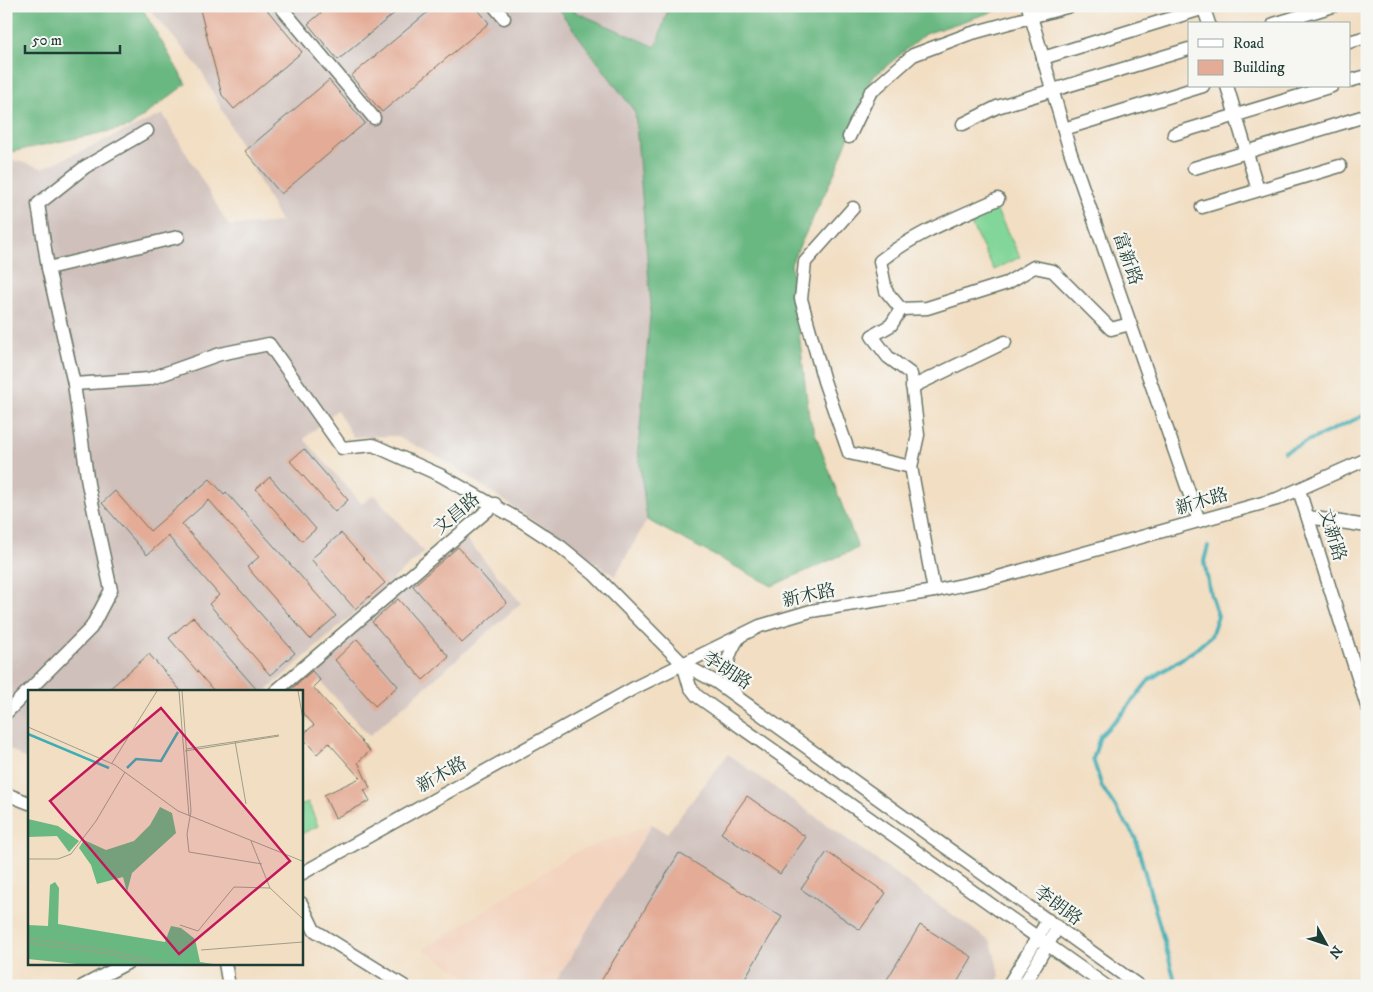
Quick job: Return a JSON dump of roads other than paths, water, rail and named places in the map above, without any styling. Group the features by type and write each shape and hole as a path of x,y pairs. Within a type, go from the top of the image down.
{"street":[{"path":"280,6 374,118"},
{"path":"494,6 504,18"},
{"path":"849,137 870,94 913,56 1029,12 1070,6"},
{"path":"1281,22 1334,6"},
{"path":"1043,58 1206,7 1209,22"},
{"name":"富新路","path":"1029,12 1064,129 1199,521"},
{"path":"1350,42 1367,37"},
{"path":"963,124 997,107 1188,49"},
{"path":"1350,81 1367,76"},
{"path":"1064,129 1197,88"},
{"path":"1228,88 1258,190"},
{"path":"1174,134 1326,88"},
{"path":"1194,168 1365,116"},
{"path":"29,690 91,628 111,590 88,484 74,384 48,268 38,204 84,167 147,131"},
{"path":"1202,207 1340,166"},
{"path":"901,310 886,291 880,262 898,246 936,225 998,199"},
{"path":"853,208 806,262 801,299 824,381 849,453 911,467"},
{"path":"48,268 178,237"},
{"path":"901,310 927,308 1007,283 1034,267 1053,271 1111,329 1130,324"},
{"path":"901,310 891,325 872,336 888,357 911,374 918,435 911,467 934,591"},
{"path":"912,387 1006,342"},
{"path":"74,384 149,378 220,354 270,344 342,448 373,445 440,475 495,504"},
{"name":"新木路","path":"302,873 682,664 741,635 786,617 811,611 934,591 995,578 1277,499 1367,459"},
{"name":"文新路","path":"1299,490 1367,706"},
{"name":"文昌路","path":"277,690 495,504 561,547 594,574 682,664"},
{"path":"1308,517 1367,526"},
{"path":"737,698 731,688 726,667 732,647 741,635"},
{"name":"李朗路","path":"682,664 705,675 1139,986"},
{"name":"李朗路","path":"682,664 690,687 697,696 1106,986"},
{"path":"6,713 28,691"},
{"path":"6,794 28,803"},
{"path":"302,905 314,930 404,986"},
{"path":"1008,986 1053,924"},
{"path":"1023,986 1042,941"},
{"path":"83,986 125,964"},
{"path":"225,964 230,986"}],"waterway":[{"path":"1284,452 1367,414"},
{"path":"1174,977 1135,837 1102,787 1093,759 1100,736 1122,714 1149,680 1195,650 1211,636 1218,616 1210,592 1204,561 1208,546"}]}
